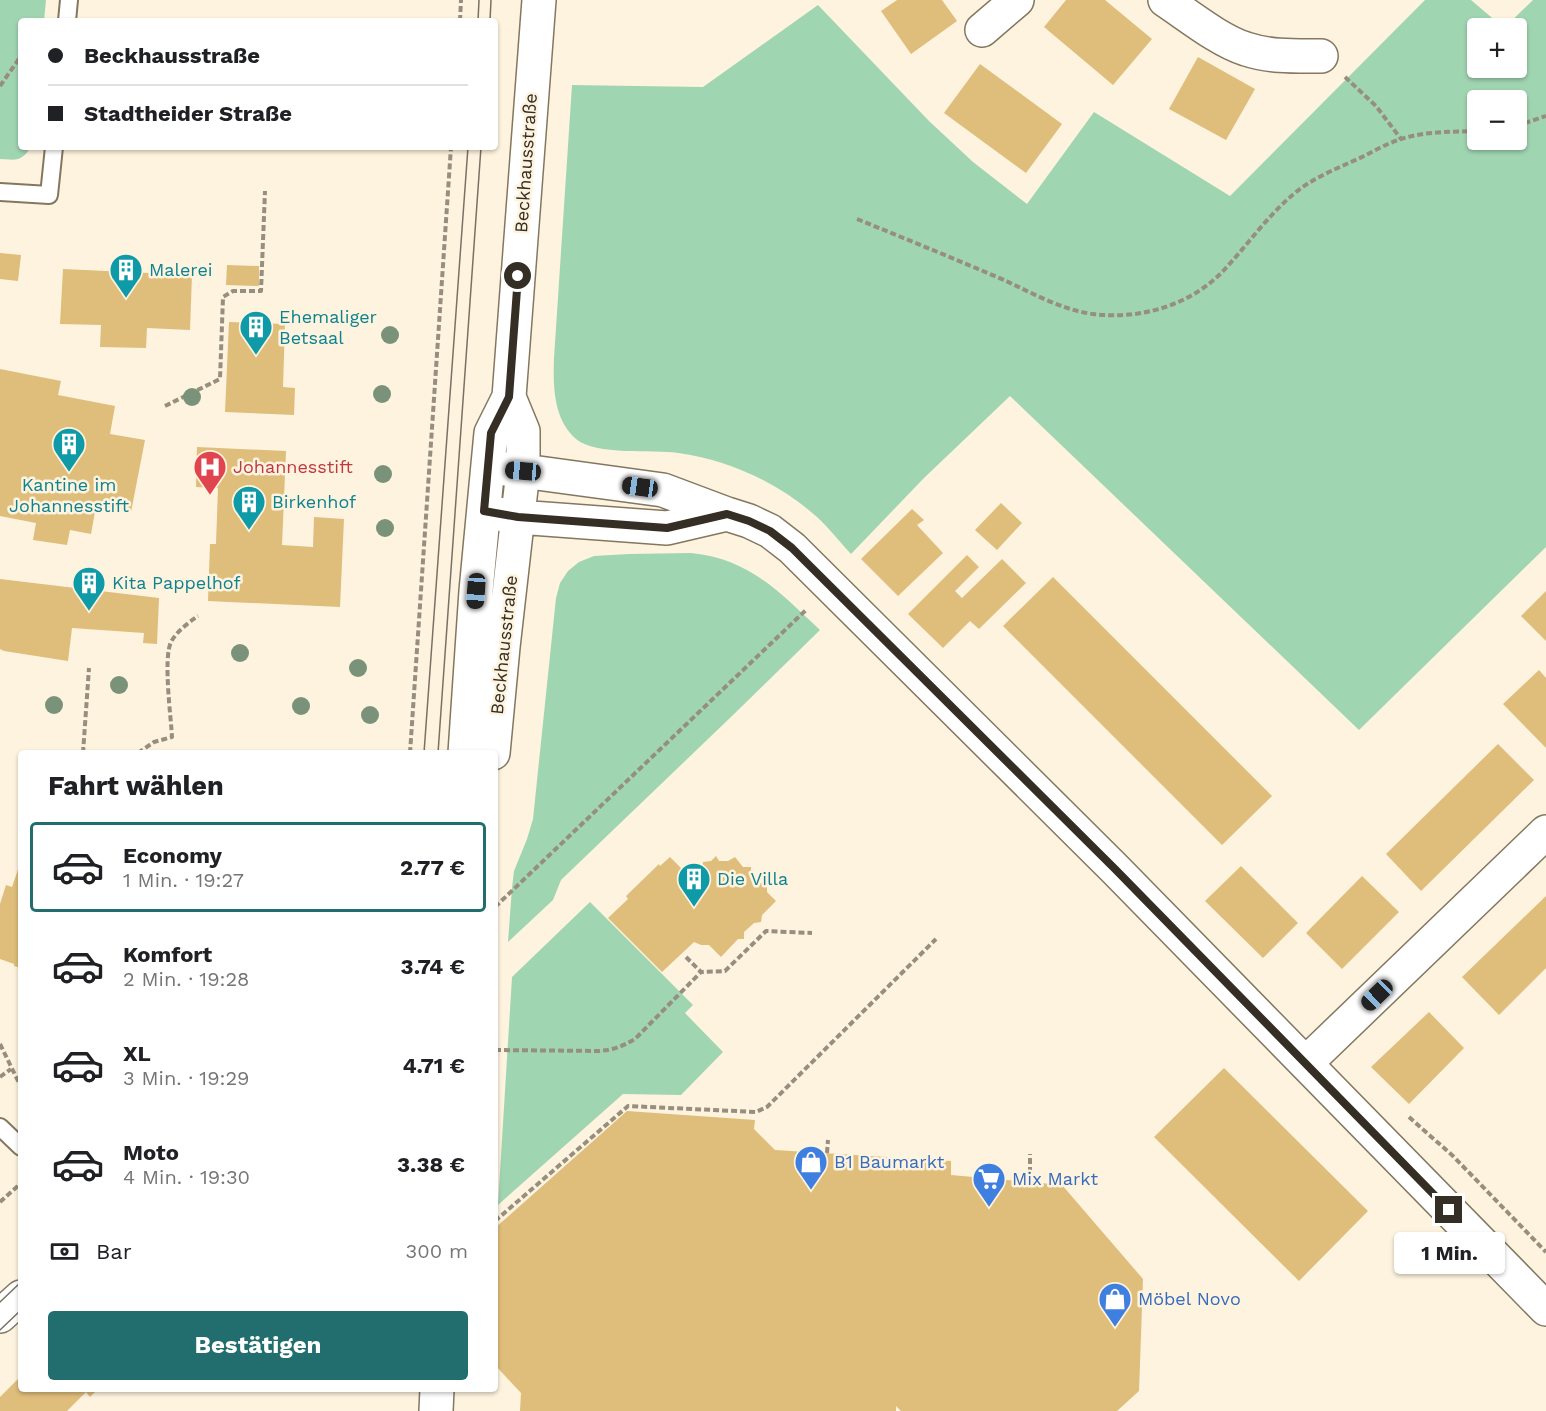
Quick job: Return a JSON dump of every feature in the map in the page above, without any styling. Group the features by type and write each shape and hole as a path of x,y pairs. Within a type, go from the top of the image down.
{"street":[{"name":"Beckhausstraße","path":"465,750 476,591 491,433 509,397 539,0"},
{"path":"982,30 1017,0"},
{"path":"1166,0 1215,34 1245,49 1275,56 1322,56"},
{"name":"Beckhausstraße","path":"493,750 523,471 523,431 509,397"},
{"path":"488,467 663,490 749,521 770,531 792,548 1115,869 1546,1309"},
{"path":"484,511 518,517 667,528 727,514"},
{"path":"1306,1063 1546,832"},
{"path":"0,1316 18,1300"},
{"path":"436,1411 437,1392"}],"lane":[{"path":"67,18 69,0"},
{"path":"0,192 49,195 54,150"},
{"path":"0,1127 18,1144"}],"path":[{"path":"460,18 461,0"},
{"path":"1322,56 1376,106 1401,139"},
{"path":"0,86 18,60"},
{"path":"1527,122 1546,116"},
{"path":"857,219 1072,310 1113,315 1148,312 1175,304 1201,290 1224,270 1277,208 1297,191 1322,175 1401,139 1433,133 1467,131"},
{"path":"410,750 452,150"},
{"path":"165,406 220,379 223,297 233,291 261,291 265,191"},
{"path":"498,904 831,586"},
{"path":"142,750 154,741 172,737 167,658 171,643 183,628 198,616"},
{"path":"83,750 89,668"},
{"path":"498,1050 599,1051 618,1047 634,1039 701,972 725,971 766,931 812,933"},
{"path":"498,1218 628,1106 756,1112 767,1107 936,939"},
{"path":"686,957 701,972"},
{"path":"0,1044 18,1082"},
{"path":"0,1077 11,1069"},
{"path":"827,1153 828,1140"},
{"path":"1030,1154 1030,1182"},
{"path":"0,1202 18,1186"}],"green space":[{"path":"0,0 46,0 44,18 18,18 18,150 28,150 21,158 0,159"},
{"path":"1425,0 1471,0 1492,18 1467,18 1467,78 1527,78 1527,18 1514,18 1533,0 1546,0 1546,547 1359,730 1010,396 924,478 851,554 821,521 802,505 752,475 697,456 597,448 576,439 563,422 554,390 554,358 572,85 703,87 818,5 929,121 973,162 1027,204 1094,112 1230,196"},
{"path":"691,553 712,556 747,570 777,591 820,630 561,880 553,900 508,942 514,871 533,819 556,598 560,583 568,571 579,562 594,556"},
{"path":"590,902 693,1005 685,1013 723,1052 681,1095 623,1094 498,1205 512,977"}],"building":[{"path":"897,0 942,0 957,21 911,54 881,11"},
{"path":"1066,0 1105,0 1152,39 1113,85 1044,27"},
{"path":"1198,57 1255,89 1226,140 1169,109"},
{"path":"980,64 1062,124 1026,173 944,113"},
{"path":"0,253 21,255 18,281 0,279"},
{"path":"227,265 259,266 259,286 226,285"},
{"name":"Malerei","path":"63,269 192,275 190,330 147,328 146,348 100,347 101,325 60,324"},
{"name":"Ehemaliger Betsaal","path":"229,322 285,324 283,387 295,388 294,415 225,412"},
{"name":"Kantine im Johannesstift","path":"0,369 61,381 58,395 115,406 110,434 145,440 131,512 96,506 91,534 70,530 67,545 33,540 36,523 0,516"},
{"name":"Birkenhof","path":"197,447 286,451 282,545 313,547 314,517 344,519 340,607 208,601 210,544 216,544 218,488 196,487"},
{"path":"1001,503 1022,523 997,550 975,530"},
{"path":"912,509 924,520 917,525 943,553 898,596 861,559"},
{"path":"967,555 979,567 955,591 962,598 1002,559 1026,583 979,629 970,621 943,648 908,614"},
{"path":"1053,577 1272,796 1222,845 1003,626"},
{"name":"Kita Pappelhof","path":"0,579 159,598 157,644 143,643 144,633 72,628 68,661 4,651 0,649"},
{"path":"1546,591 1546,641 1521,616"},
{"path":"1539,670 1546,678 1546,748 1503,704"},
{"path":"1498,744 1534,780 1421,891 1386,854"},
{"name":"Die Villa","path":"716,856 719,861 728,861 735,857 743,867 751,867 751,874 760,883 767,883 767,892 776,901 762,915 761,922 754,923 744,932 744,939 738,939 721,957 709,945 694,942 662,972 608,918 628,899 626,896 659,864 660,866 670,857 692,879 702,869 703,862 711,861"},
{"path":"1241,866 1298,923 1263,958 1205,901"},
{"path":"18,870 18,967 0,959 0,904 6,885 12,887"},
{"path":"1362,876 1399,912 1342,969 1306,933"},
{"path":"1546,896 1546,968 1499,1015 1462,977"},
{"path":"1429,1012 1464,1048 1409,1104 1371,1067"},
{"path":"1224,1068 1368,1211 1299,1281 1154,1137"},
{"path":"627,1111 755,1120 754,1129 775,1150 951,1161 951,1175 1062,1185 1143,1279 1139,1391 1117,1411 901,1411 896,1406 896,1411 520,1411 521,1393 498,1368 498,1225"},
{"path":"18,1379 18,1392 86,1392 67,1411 0,1411 0,1397"}],"tram line":[{"path":"478,18 479,0"},
{"path":"490,18 491,0"},
{"path":"424,750 468,150"},
{"path":"438,750 481,150"},
{"path":"0,1302 18,1285"},
{"path":"0,1330 18,1313"}],"place":[{"name":"Malerei","path":"126,299"},
{"name":"Ehemaliger Betsaal","path":"256,356"},
{"name":"Kantine im Johannesstift","path":"69,473"},
{"name":"Johannesstift","path":"210,496"},
{"name":"Birkenhof","path":"249,531"},
{"name":"Kita Pappelhof","path":"89,612"},
{"name":"Die Villa","path":"694,908"},
{"name":"B1 Baumarkt","path":"811,1191"},
{"name":"Mix Markt","path":"989,1208"},
{"name":"Möbel Novo","path":"1115,1328"}],"route":[{"path":"518,276 509,397 491,433 484,511 518,517 667,528 727,514 770,531 792,548 1098,852 1449,1210"}]}
